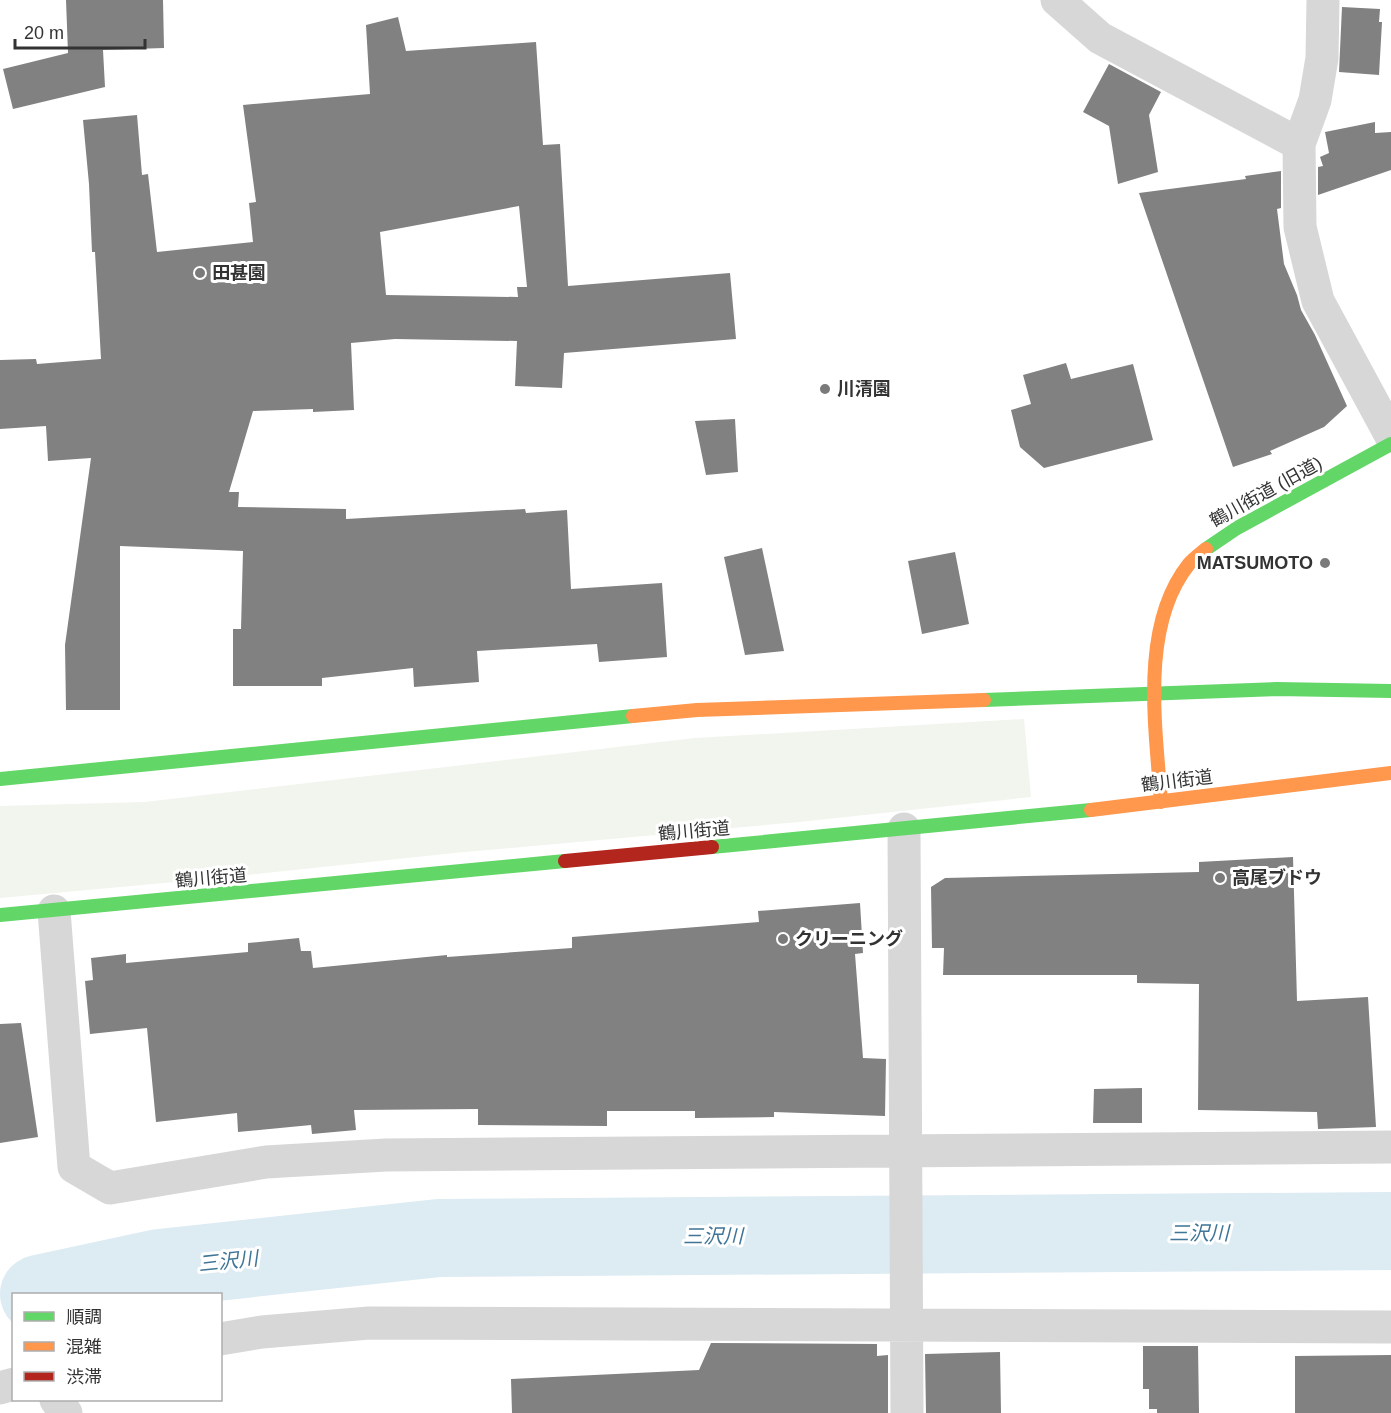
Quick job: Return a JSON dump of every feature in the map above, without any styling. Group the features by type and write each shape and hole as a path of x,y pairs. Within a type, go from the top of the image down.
{"main road":[{"name":"鶴川街道 (旧道)","path":"1161,801 1154,693 1157,639 1172,592 1189,564 1209,546 1237,528 1391,444"},
{"path":"0,779 696,710 1277,689 1391,691"},
{"name":"鶴川街道","path":"0,915 904,829 1161,801 1391,772"}],"street":[{"path":"1057,0 1100,38 1299,144"},
{"path":"1323,0 1322,58 1315,100 1299,144 1300,227 1318,301 1391,436"},
{"path":"904,829 907,1413"},
{"path":"54,911 74,1167 110,1188 266,1162 386,1155 1391,1147"},
{"path":"222,1339 262,1332 369,1323 1391,1327"},
{"path":"57,1401 66,1413"}],"shaded area":[{"path":"1024,719 1031,797 799,822 454,853 0,898 0,806 145,802 695,738"}],"building":[{"path":"66,0 163,0 164,48 103,50 105,87 13,109 3,69 68,53"},
{"path":"1342,7 1380,9 1379,22 1382,22 1379,75 1339,72"},
{"path":"398,17 406,51 536,42 543,145 560,144 568,286 730,273 736,339 564,353 562,388 515,386 517,341 395,339 351,343 354,410 253,411 229,492 239,492 238,507 346,509 346,519 525,509 526,513 567,510 571,589 662,583 667,657 599,662 597,644 477,651 479,682 414,687 413,668 322,678 322,686 233,686 233,629 241,629 243,551 120,546 120,710 66,710 65,645 91,458 48,461 46,426 0,429 0,360 36,359 37,364 101,359 95,252 92,252 83,120 137,115 142,175 148,174 157,252 253,242 249,203 256,202 243,105 370,94 366,25","holes":["519,206 527,287 517,287 518,297 386,295 380,232"]},
{"path":"1109,64 1161,92 1149,115 1158,172 1118,184 1109,126 1083,112"},
{"path":"1375,122 1375,133 1391,132 1391,170 1318,195 1318,167 1323,166 1320,157 1329,153 1325,132"},
{"path":"1281,171 1281,208 1277,209 1284,264 1301,310 1315,335 1347,406 1324,427 1270,451 1272,454 1233,467 1139,193 1246,179 1245,176"},
{"path":"1066,363 1071,379 1133,364 1153,440 1044,468 1020,447 1011,410 1031,404 1023,375"},
{"path":"735,419 738,472 706,475 695,421"},
{"path":"762,548 784,651 745,655 724,557"},
{"path":"955,552 969,624 922,634 908,561"},
{"path":"1293,857 1297,1001 1368,997 1376,1127 1318,1129 1317,1112 1198,1110 1199,984 1137,983 1137,975 943,975 944,948 932,948 931,887 945,878 1199,872 1199,862"},
{"path":"860,903 863,953 855,954 863,1058 886,1059 885,1116 774,1112 774,1117 695,1118 695,1111 607,1111 607,1126 478,1125 478,1109 354,1110 356,1130 312,1134 311,1125 238,1132 237,1113 156,1122 147,1028 90,1034 85,981 93,980 91,958 126,954 126,963 248,952 248,943 299,938 301,951 311,951 313,968 447,955 447,957 572,948 572,937 759,922 758,911"},
{"path":"21,1023 38,1137 0,1143 0,1024"},
{"path":"1142,1088 1142,1123 1093,1123 1094,1089"},
{"path":"711,1343 877,1344 877,1356 888,1355 888,1413 512,1413 511,1379 699,1370"},
{"path":"1143,1346 1198,1346 1199,1413 1157,1413 1157,1409 1149,1409 1149,1389 1143,1389"},
{"path":"1000,1352 1001,1413 926,1413 925,1354"},
{"path":"1391,1355 1391,1413 1295,1413 1295,1356"}],"waterway":[{"name":"三沢川","path":"44,1293 160,1268 439,1238 1391,1231"}],"traffic: fast":[{"path":"1206,549 1237,528 1391,444"},
{"path":"984,700 1277,689 1391,691"},
{"path":"0,779 633,716"},
{"path":"712,847 1091,810"},
{"path":"0,915 565,861"}],"traffic: slow":[{"path":"1161,802 1154,711 1157,647 1163,617 1173,589 1189,564 1206,549"},
{"path":"633,716 697,710 984,700"},
{"path":"1091,810 1391,773"}],"traffic: jam":[{"path":"565,861 712,847"}],"place":[{"name":"田甚園","path":"200,273"},
{"name":"川清園","path":"825,389"},
{"name":"MATSUMOTO","path":"1325,563"},
{"name":"高尾ブドウ","path":"1220,878"},
{"name":"クリーニング","path":"783,939"}]}
